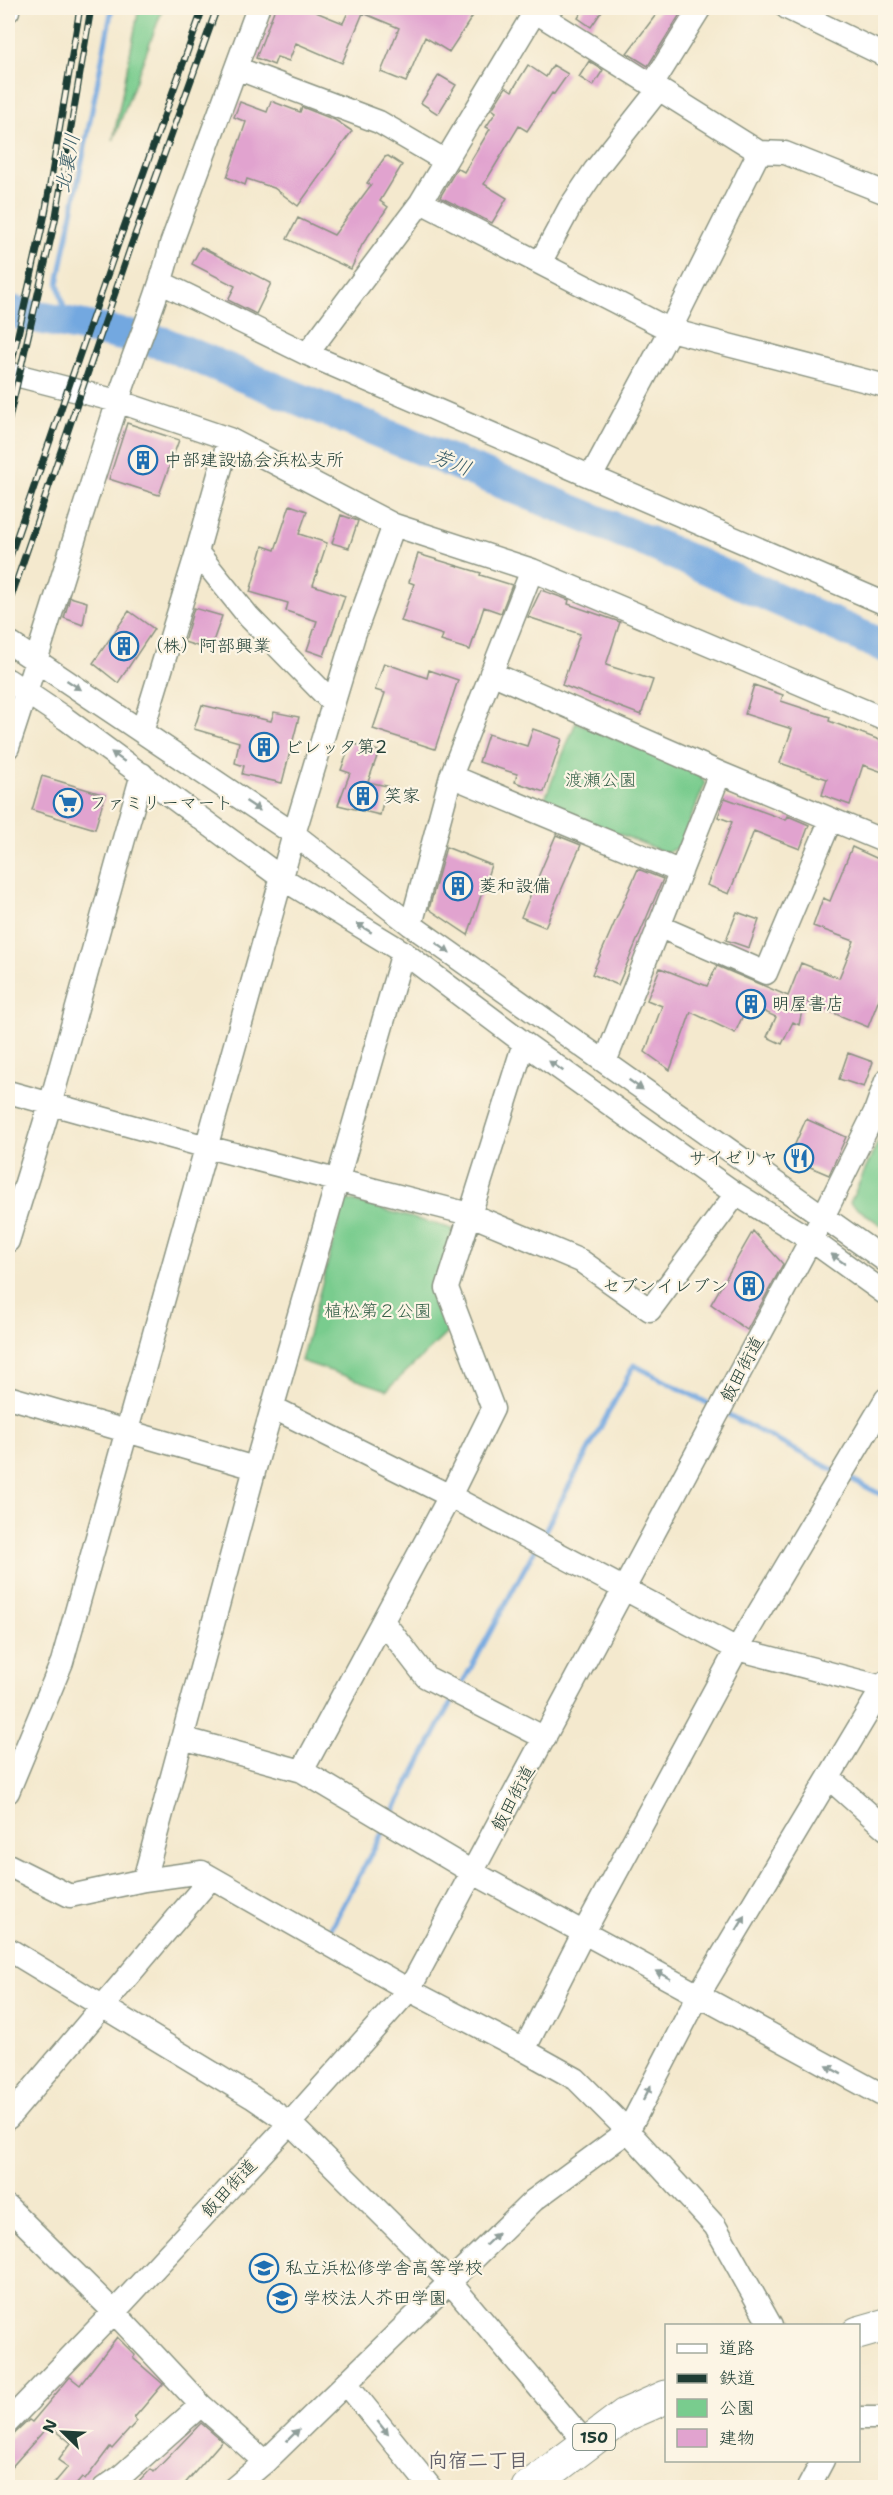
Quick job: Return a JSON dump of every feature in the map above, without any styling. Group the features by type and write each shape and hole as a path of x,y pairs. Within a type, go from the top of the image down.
{"highway":[{"path":"860,2332 885,2325"},
{"name":"150","path":"528,2487 585,2442 625,2415 665,2397"}],"street":[{"path":"8,747 17,686 37,661 117,401 160,287 171,244 258,8"},
{"path":"540,263 570,207 655,87 700,8"},
{"path":"787,8 885,57"},
{"path":"308,354 421,202 536,9 759,152 785,153 885,194"},
{"path":"236,68 379,122 444,160"},
{"path":"592,475 670,330 759,152"},
{"path":"421,202 670,330 885,386"},
{"path":"160,287 308,354 885,603"},
{"path":"8,373 117,401 229,439 394,525 532,570 885,720"},
{"path":"142,732 229,439"},
{"path":"8,1792 62,1662 294,834 354,635 394,525"},
{"path":"197,552 249,617 333,703"},
{"path":"411,925 451,776 532,570"},
{"path":"8,642 294,834 411,925 885,1262"},
{"path":"491,673 885,842"},
{"path":"17,686 142,774 283,879 403,952 524,1043 736,1194 811,1240 885,1294"},
{"path":"605,1062 720,773"},
{"path":"8,1241 50,1105 142,774"},
{"path":"451,776 681,872"},
{"path":"658,926 766,973 831,819"},
{"path":"144,1880 255,1468 403,952"},
{"path":"302,1771 450,1496 493,1409 447,1288 524,1043"},
{"name":"飯田街道","path":"8,2422 290,2123 409,1990 811,1240 875,1113 885,1081"},
{"path":"8,1092 207,1147 469,1214 581,1261 650,1310 736,1194"},
{"path":"8,1397 255,1468"},
{"path":"524,2050 584,1932 737,1649 885,1399"},
{"path":"234,2487 265,2462 534,2200 628,2131 699,1994 885,1686 737,1649 450,1496 274,1408"},
{"path":"383,1622 426,1677 545,1738"},
{"path":"182,1738 302,1771 472,1872 699,1994 882,2088"},
{"path":"829,1778 885,1829"},
{"path":"8,1865 70,1896 144,1880 201,1872 409,1990 576,2079 628,2131 715,2226 770,2324"},
{"path":"8,2118 211,1878"},
{"path":"8,1949 252,2097 290,2123 449,2281 585,2442"},
{"path":"8,2207 114,2312 201,2405 265,2462"},
{"path":"346,2383 431,2487"},
{"path":"104,2487 120,2477 201,2405"},
{"path":"860,2418 885,2418"},
{"path":"808,2487 822,2462"}],"green space":[{"path":"139,8 163,8 113,141"},
{"name":"渡瀬公園","path":"576,722 700,774 705,784 679,847 666,853 543,803"},
{"path":"885,1126 885,1228 850,1203"},
{"name":"植松第２公園","path":"345,1199 453,1229 437,1290 453,1327 387,1390 301,1361"}],"building":[{"path":"275,8 306,8 343,23 350,8 478,8 449,52 425,37 406,82 381,72 399,28 363,13 342,63 296,43 289,61 277,57 274,65 256,58"},
{"path":"584,8 604,8 591,27 578,18"},
{"path":"661,8 684,8 648,66 627,53"},
{"path":"589,61 603,70 593,86 579,77"},
{"path":"528,65 546,77 553,65 568,74 554,94 552,93 527,131 519,126 484,184 507,198 492,223 440,197 457,168 464,172 490,129 486,127 496,112 492,109 506,87 512,91"},
{"path":"439,75 456,85 438,114 421,103"},
{"path":"271,101 300,112 302,107 335,120 352,131 298,206 274,188 247,179 245,185 227,177 246,122 234,117 240,102 267,112"},
{"path":"388,156 402,165 380,201 388,207 362,245 351,269 287,239 298,218 334,235 371,185 367,183"},
{"path":"201,247 271,283 256,314 228,300 235,286 192,264"},
{"name":"中部建設協会浜松支所","path":"127,423 179,440 159,495 109,479"},
{"path":"290,505 307,511 299,534 327,543 313,585 345,596 324,656 307,650 317,621 286,611 288,603 250,592 263,546 275,550"},
{"path":"341,515 358,521 349,548 332,543"},
{"path":"418,554 512,585 501,613 484,607 470,650 441,641 443,635 401,621 414,584 409,582"},
{"path":"541,590 569,600 568,604 620,622 606,665 653,680 641,715 562,685 580,634 528,617"},
{"path":"70,597 87,602 83,625 64,618"},
{"path":"194,608 222,616 210,650 184,642"},
{"name":"（株）阿部興業","path":"129,611 154,629 118,683 93,663"},
{"path":"384,663 427,678 429,670 458,680 435,749 373,729 385,693 375,690"},
{"path":"754,685 783,695 781,701 830,717 829,721 885,742 885,773 863,765 850,805 822,795 827,779 780,763 792,729 745,714"},
{"name":"ビレッタ第2","path":"202,705 271,721 274,712 299,717 282,783 242,774 244,766 235,763 239,742 194,729"},
{"path":"533,729 562,739 544,792 515,782 517,774 479,762 488,734 527,746"},
{"path":"351,743 379,751 368,782 387,786 380,815 338,805 350,773 341,770"},
{"name":"ファミリーマート","path":"42,776 105,795 95,829 32,810"},
{"path":"725,798 786,820 788,816 809,825 800,849 754,831 729,894 707,885 732,822 718,817"},
{"path":"556,835 581,845 545,927 521,917"},
{"name":"菱和設備","path":"446,847 491,865 468,935 429,909"},
{"path":"852,847 885,862 885,984 868,1027 804,1001 799,1025 793,1022 782,1044 767,1037 776,1017 748,1004 735,1033 691,1012 670,1070 645,1052 662,1006 647,1000 660,968 707,986 717,966 788,996 801,963 839,978 854,941 813,926 823,898 830,901"},
{"path":"638,869 663,879 618,985 592,974"},
{"path":"737,912 759,920 749,948 726,940"},
{"path":"848,1053 873,1062 864,1087 839,1079"},
{"path":"806,1119 846,1137 829,1175 789,1158"},
{"name":"セブンイレブン","path":"753,1231 783,1264 747,1330 711,1304"},
{"path":"117,2337 135,2355 133,2358 163,2384 134,2418 137,2421 112,2449 110,2447 85,2480 82,2478 74,2487 51,2487 68,2467 58,2460 71,2443 49,2425 8,2471 8,2440 29,2420 32,2422 70,2377 80,2385"},
{"path":"201,2423 222,2441 182,2487 134,2487 151,2469 154,2472"}],"waterway":[{"name":"北裏川","path":"68,324 58,284 112,8"},
{"name":"芳川","path":"8,311 163,343 650,543 886,647"},
{"path":"541,1538 634,1365 715,1407"},
{"path":"723,1412 837,1472"},
{"path":"845,1476 886,1497"},
{"path":"460,1688 535,1549"},
{"path":"390,1818 455,1696"},
{"path":"324,1929 329,1932 386,1826"}],"railway":[{"path":"8,379 45,214 80,8"},
{"path":"8,423 56,216 91,8"},
{"path":"8,562 119,241 203,8"},
{"path":"8,606 131,246 217,8"}],"place":[{"name":"中部建設協会浜松支所","path":"143,460"},
{"name":"（株）阿部興業","path":"124,646"},
{"name":"ビレッタ第2","path":"264,747"},
{"name":"笑家","path":"363,796"},
{"name":"ファミリーマート","path":"68,803"},
{"name":"菱和設備","path":"458,886"},
{"name":"明屋書店","path":"751,1004"},
{"name":"サイゼリヤ","path":"799,1158"},
{"name":"セブンイレブン","path":"749,1286"},
{"name":"私立浜松修学舎高等学校","path":"264,2268"},
{"name":"学校法人芥田学園","path":"282,2298"}],"district":[{"name":"向宿二丁目","path":"478,2460"}]}
